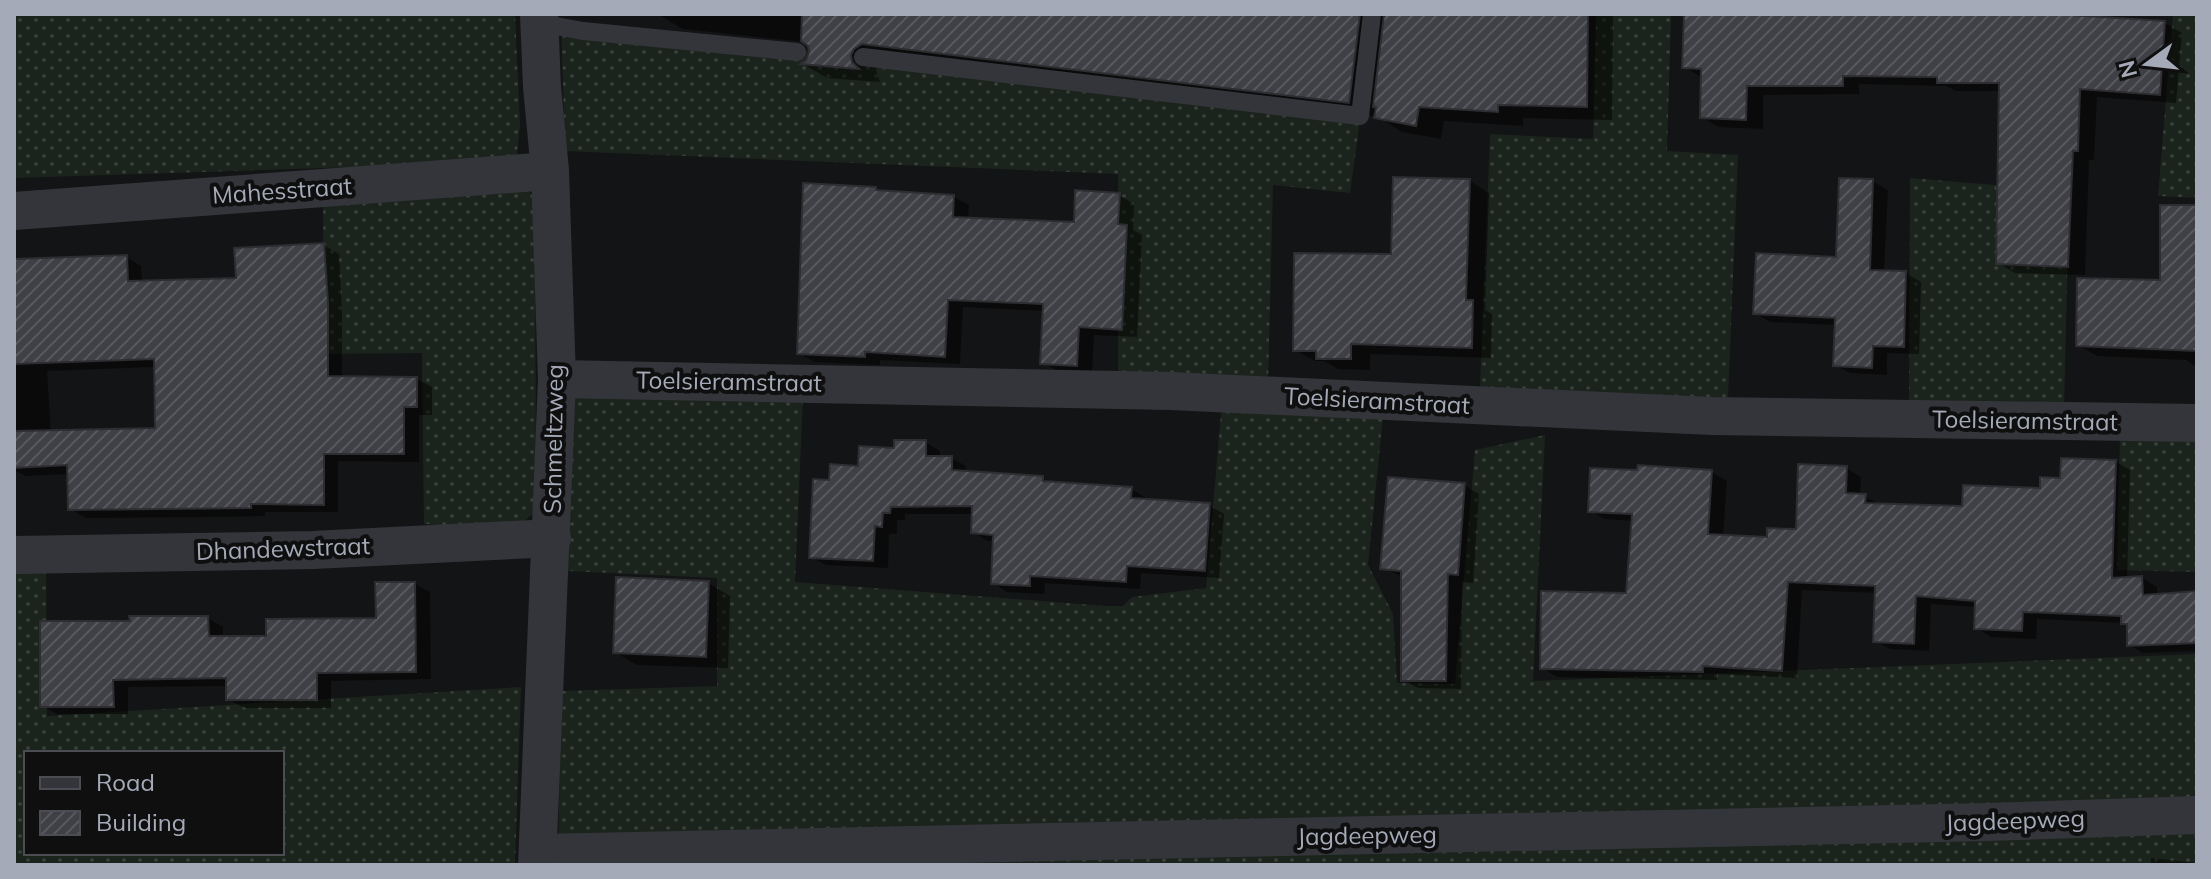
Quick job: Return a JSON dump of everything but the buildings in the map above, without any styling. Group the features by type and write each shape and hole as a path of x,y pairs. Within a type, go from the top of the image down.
{"street":[{"name":"Schmeltzweg","path":"537,859 557,379 550,171 542,87 540,18"},
{"name":"Mahesstraat","path":"14,211 550,171"},
{"name":"Toelsieramstraat","path":"557,379 1171,391 1712,416 2197,423"},
{"name":"Dhandewstraat","path":"14,555 313,550 552,538"},
{"name":"Jagdeepweg","path":"537,859 2197,815"}],"lane":[{"path":"863,57 1360,116 1372,14"},
{"path":"540,18 583,31 797,52"}],"shaded area":[{"path":"14,14 515,14 520,125 517,154 508,162 14,178"},
{"path":"1596,14 1671,14 1667,151 1738,155 1728,399 1480,387 1490,134 1593,139"},
{"path":"2173,14 2197,14 2197,198 2158,196"},
{"path":"561,20 1360,120 1350,193 1273,185 1268,385 1118,378 1118,174 565,151"},
{"path":"1910,178 2069,191 2064,411 1909,408"},
{"path":"527,189 535,199 536,509 522,522 506,527 424,524 422,353 324,354 323,192"},
{"path":"583,391 803,396 795,582 1105,606 1123,606 1132,597 1206,588 1222,402 1384,406 1368,565 1393,614 1397,683 1455,684 1475,450 1545,435 1533,681 2197,654 2197,865 558,865 561,691 717,686 717,578 567,571 572,400"},
{"path":"2120,436 2197,437 2197,572 2117,570"},
{"path":"46,557 47,716 521,687 515,865 14,865 14,559"}]}
